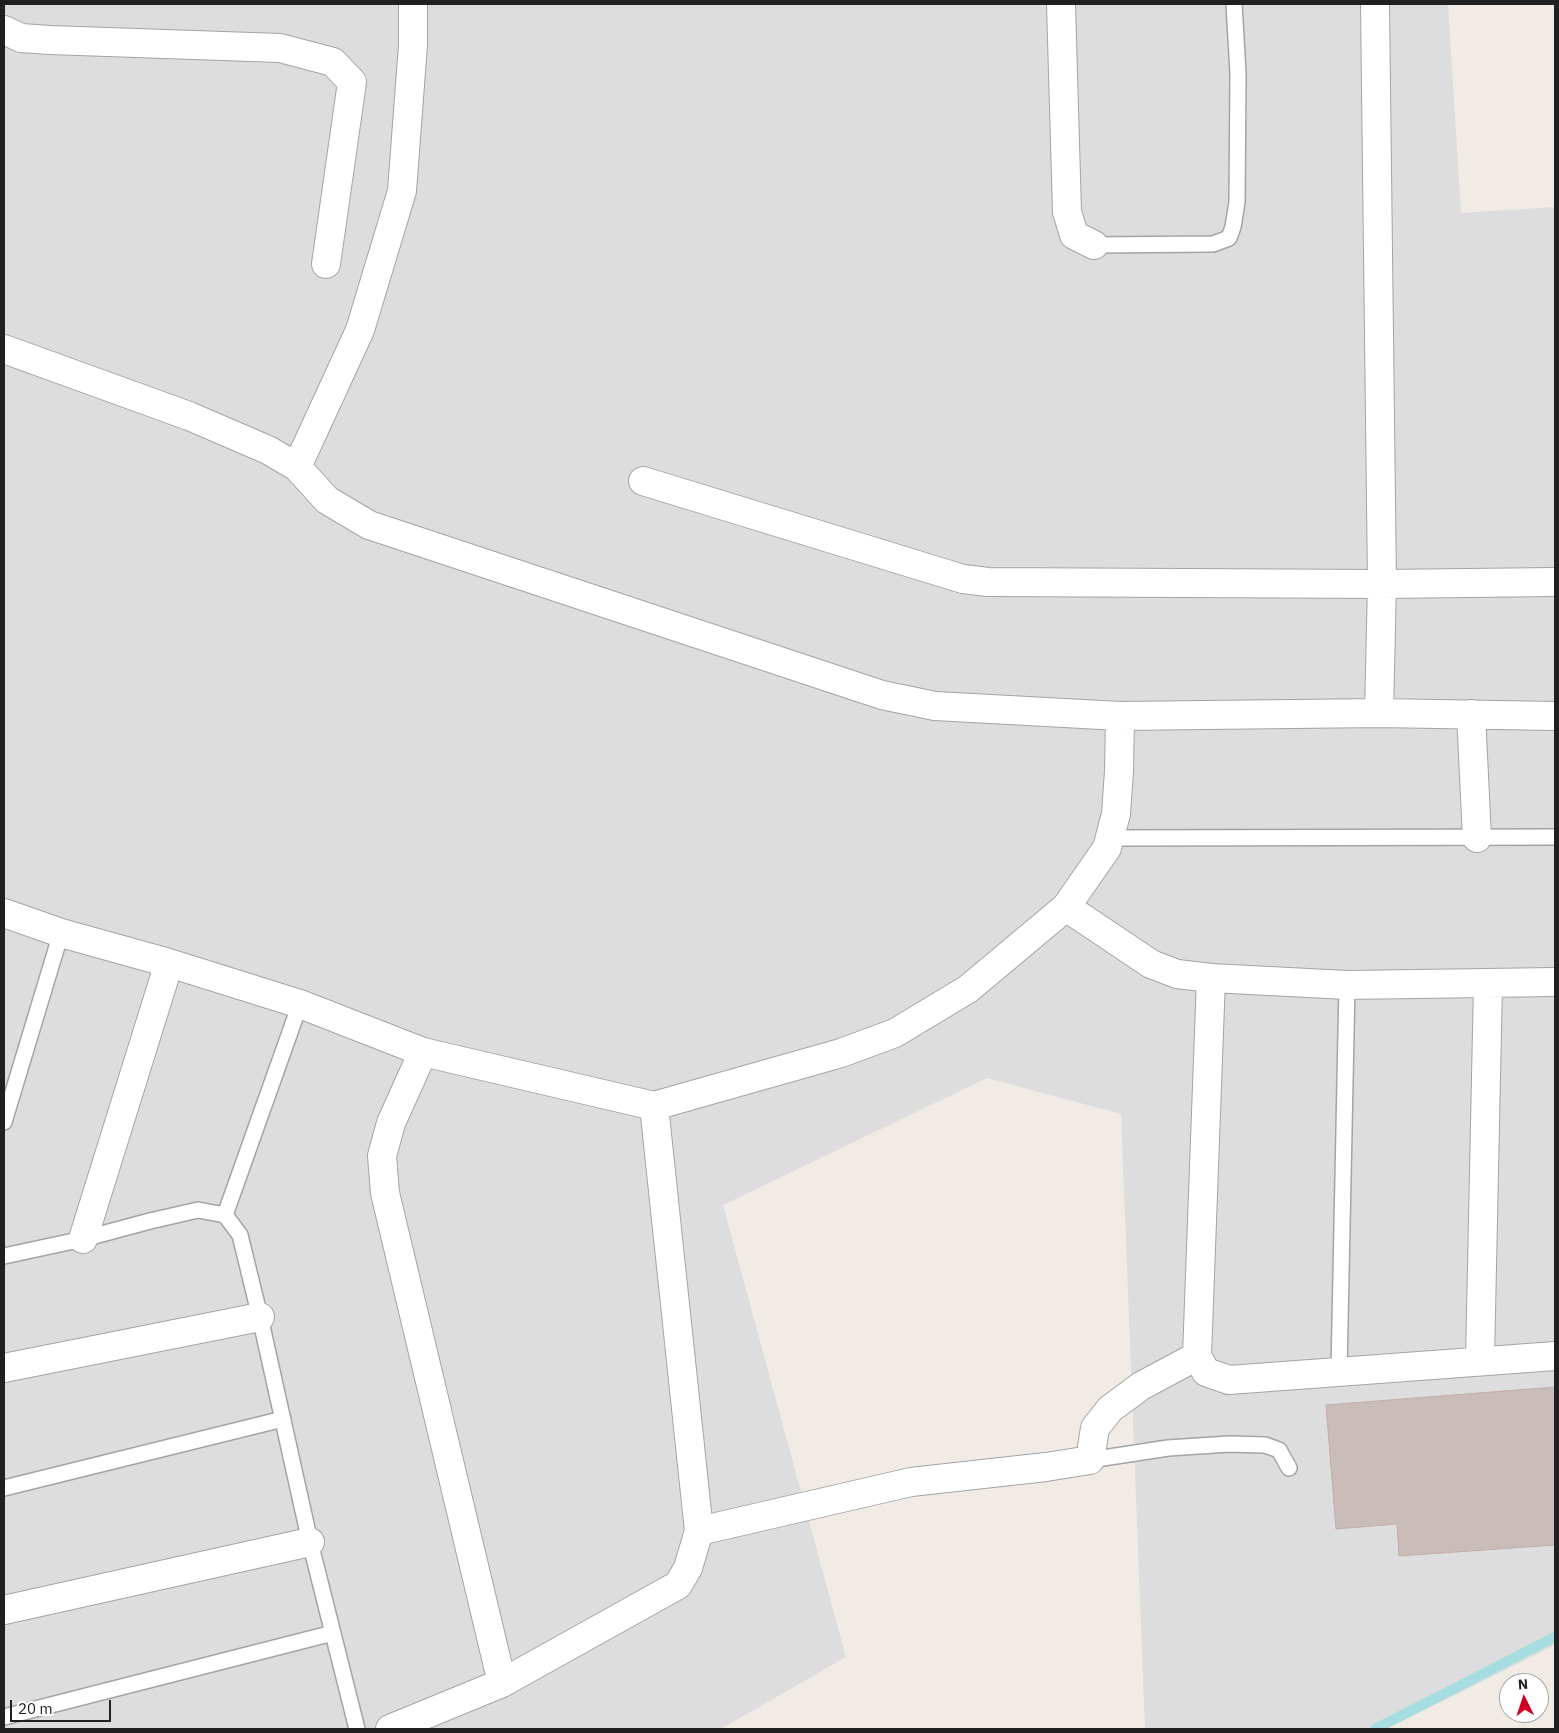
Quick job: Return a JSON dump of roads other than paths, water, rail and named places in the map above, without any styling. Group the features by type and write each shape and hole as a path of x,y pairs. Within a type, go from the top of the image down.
{"street":[{"path":"298,467 360,330 402,192 413,46 413,4"},
{"path":"1061,4 1068,212 1074,236 1094,245"},
{"path":"1376,4 1382,584 1378,713"},
{"path":"4,30 21,38 50,40 280,48 333,62 352,82 326,264"},
{"path":"4,349 189,416 268,450 298,467 327,500 368,525 882,695 935,706 1120,716 1378,713 1555,716"},
{"path":"643,481 964,579 998,582 1382,584 1555,582"},
{"path":"1471,714 1477,838"},
{"path":"4,913 61,933 169,963 300,1004 423,1052 654,1106 841,1053 895,1033 968,988 1066,907 1108,848 1116,814 1120,716"},
{"path":"1066,907 1151,964 1177,974 1211,978 1347,986 1555,982"},
{"path":"83,1239 169,963"},
{"path":"1211,978 1197,1356 1206,1372 1229,1380 1480,1360 1555,1356"},
{"path":"1480,1360 1488,983"},
{"path":"423,1052 391,1123 382,1156 385,1193 502,1683"},
{"path":"390,1729 502,1683 678,1585 688,1568 699,1530 654,1106"},
{"path":"4,1368 260,1317"},
{"path":"699,1530 911,1482 1046,1467 1090,1460 1096,1428 1110,1409 1141,1386 1197,1356"},
{"path":"4,1610 310,1542"}],"lane":[{"path":"1094,245 1213,244 1229,238 1233,227 1237,202 1238,73 1234,4"},
{"path":"1110,838 1555,837"},
{"path":"4,1122 61,933"},
{"path":"1339,1371 1347,986"},
{"path":"224,1215 300,1004"},
{"path":"4,1256 83,1239 150,1220 198,1210 224,1215 240,1235 310,1542 357,1729"},
{"path":"4,1488 283,1419"},
{"path":"1090,1460 1168,1448 1229,1444 1265,1445 1279,1450 1289,1468"},
{"path":"4,1717 333,1633"}],"waterway":[{"path":"1375,1729 1555,1637"}]}
